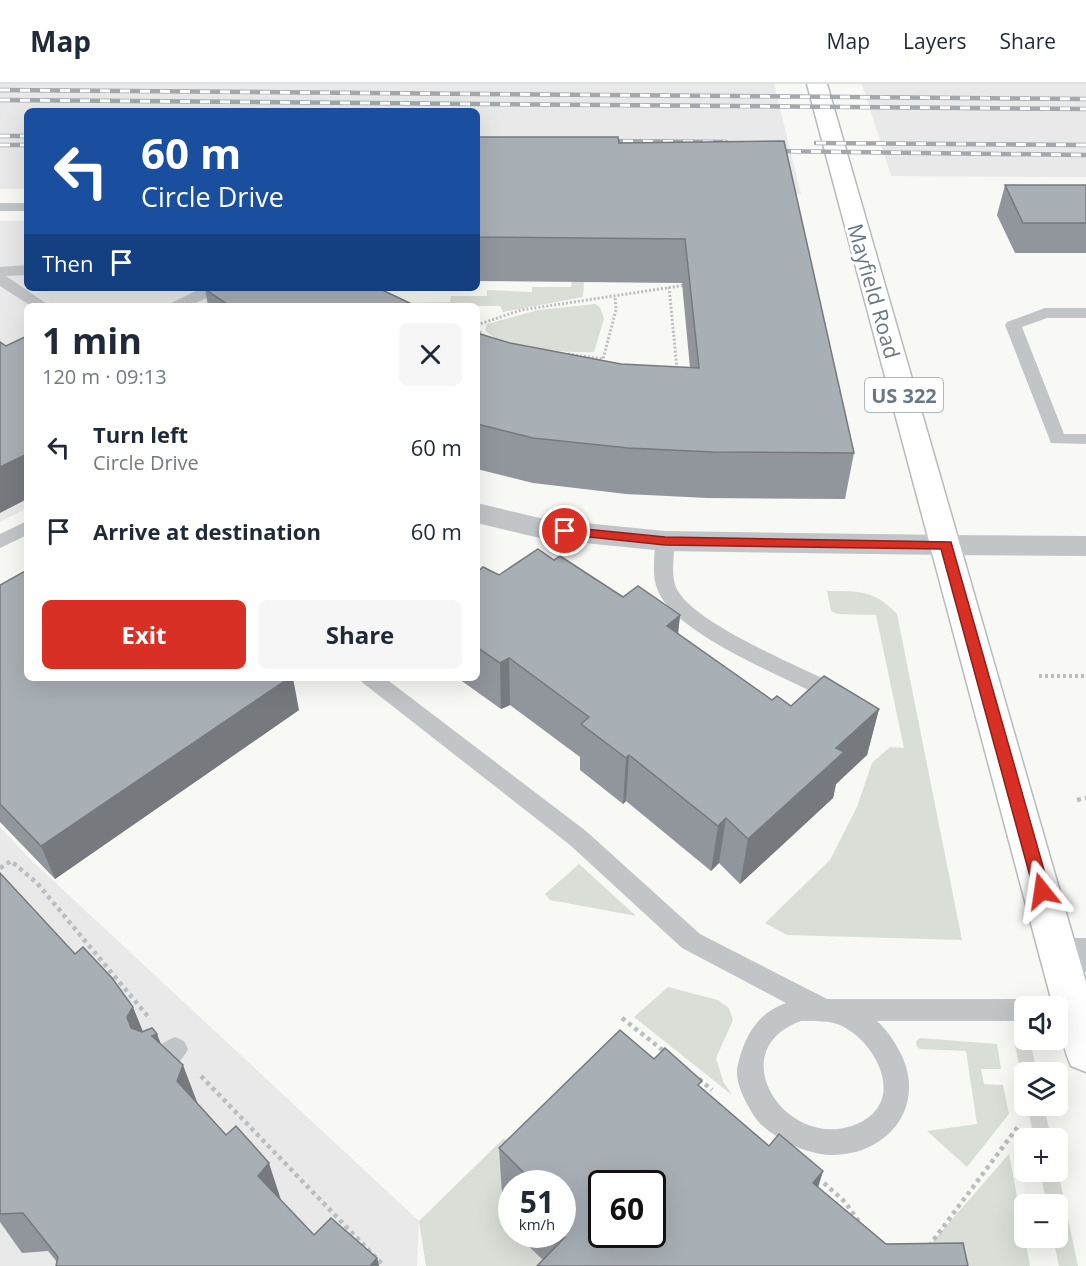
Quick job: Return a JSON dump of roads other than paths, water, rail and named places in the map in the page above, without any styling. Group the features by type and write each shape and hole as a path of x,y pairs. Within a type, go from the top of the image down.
{"main road":[{"name":"Mayfield Road","path":"817,84 946,545 1073,955 1068,996"},
{"name":"Mayfield Road","path":"1068,1013 1086,1053"}],"street":[{"path":"480,514 544,529 665,541 1086,546"}],"lane":[{"path":"0,207 24,207"},
{"path":"0,272 24,270"},
{"path":"0,279 37,303"},
{"path":"183,303 209,291"},
{"path":"1086,313 1045,313 1013,325 1057,439 1086,439"},
{"path":"0,542 24,529"},
{"path":"665,541 667,590 673,602 697,621 740,646 821,687"},
{"path":"374,681 578,838 691,941 824,1010 847,1016 867,1028 883,1046 894,1065 897,1087 893,1108 881,1125 862,1138 840,1144 816,1142 791,1133 770,1117 757,1096 750,1073 753,1051 763,1032 779,1018 801,1010 824,1010 1014,1010"}],"railway":[{"path":"0,90 1086,99"},
{"path":"0,100 1086,109"},
{"path":"0,136 24,136"},
{"path":"603,141 726,142"},
{"path":"816,143 1086,145"},
{"path":"0,145 24,145"},
{"path":"771,151 1086,155"}]}
